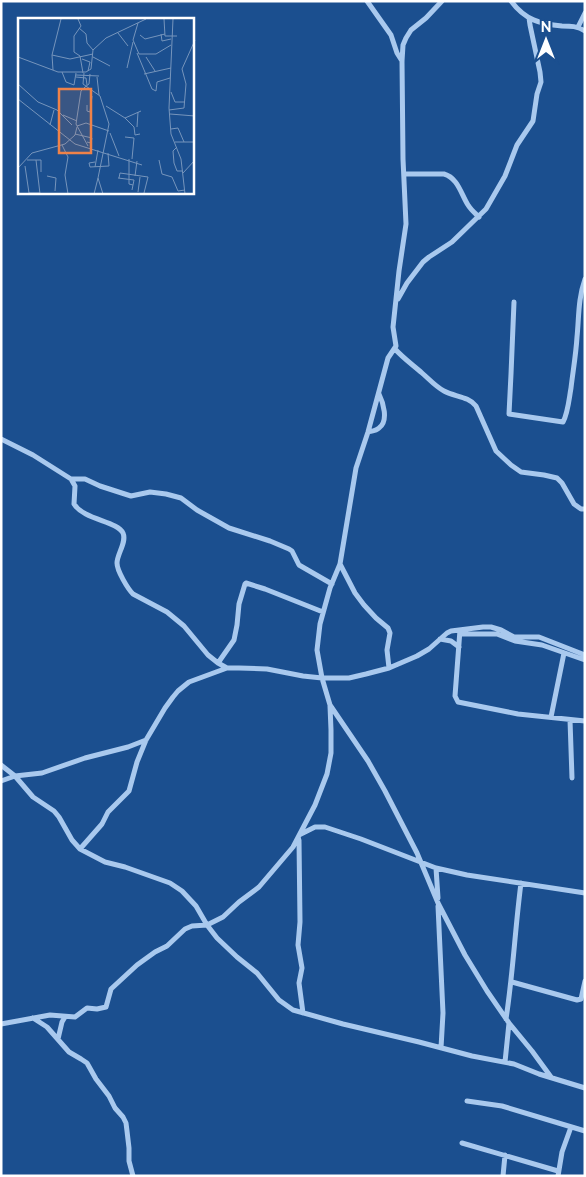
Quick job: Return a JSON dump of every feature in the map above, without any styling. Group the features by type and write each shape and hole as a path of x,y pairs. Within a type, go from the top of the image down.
{"street":[{"path":"367,1 390,35 402,61"},
{"path":"1,1024 53,1014 75,1017 87,1008 97,1009 106,1007 111,989 137,965 154,952 167,946 185,929 192,926 207,925 223,917 259,887 294,846 316,806 329,765 331,740 330,705 322,678 317,650 320,624 340,564 356,468 388,358 395,349 396,343 393,331 406,224 403,46 411,30 442,1"},
{"path":"511,1 516,8 530,18 544,24 578,27 585,31"},
{"path":"516,8 519,1"},
{"path":"578,27 585,13"},
{"path":"397,302 407,283 423,262 452,242 486,209 501,183 516,145 533,121 540,72 530,18"},
{"path":"404,174 444,174 450,176 457,183 468,206 479,217"},
{"path":"514,302 509,414 563,422 568,404 573,370 580,293 585,279"},
{"path":"395,349 444,392 473,403 496,450 511,465 521,472 556,478 562,483 574,504 581,509 585,509"},
{"path":"368,432 378,430 383,423 383,404 379,394"},
{"path":"1,439 71,479 75,486 74,504 78,510 115,526 124,534 117,565 130,591 167,612 184,626 208,655 227,668"},
{"path":"71,479 85,479 131,496 150,492 181,498 197,510 228,528 289,549 294,554 299,565 332,584"},
{"path":"340,564 360,599 376,618 388,628 390,635 387,650 389,668"},
{"path":"218,663 234,640 239,604 246,583 265,588 323,612"},
{"path":"460,632 483,627 502,630 514,637 539,637 585,655"},
{"path":"80,849 102,824 108,812 128,791 146,740 165,708 178,691 189,682 227,668 267,669 303,676 349,678 379,672 417,656 451,631 497,634 515,641 542,645 585,660"},
{"path":"460,632 456,696 458,702 518,714 585,721"},
{"path":"440,639 451,641 459,647"},
{"path":"550,717 564,652"},
{"path":"330,705 368,761 385,791 465,955 508,1021 551,1077"},
{"path":"570,720 572,778"},
{"path":"1,781 15,776 42,773 146,740"},
{"path":"1,765 15,776 33,797 54,811 72,840 80,849 105,862 170,883 182,891 201,912 207,925 217,938 257,973 279,1000 293,1010 472,1056 514,1064 585,1088"},
{"path":"300,836 315,827 325,827 361,838 436,868 466,875 585,893"},
{"path":"300,836 300,922 298,945 302,968 299,983 302,1013"},
{"path":"436,868 443,1013 441,1048"},
{"path":"505,1062 520,884"},
{"path":"512,982 577,1000 581,999 585,981"},
{"path":"58,1039 65,1017"},
{"path":"32,1018 44,1025 69,1052 87,1063 109,1096 124,1120 129,1142 129,1161 133,1176"},
{"path":"467,1101 502,1106 585,1131"},
{"path":"462,1143 558,1173 562,1152 571,1127"},
{"path":"503,1176 505,1155"}]}
